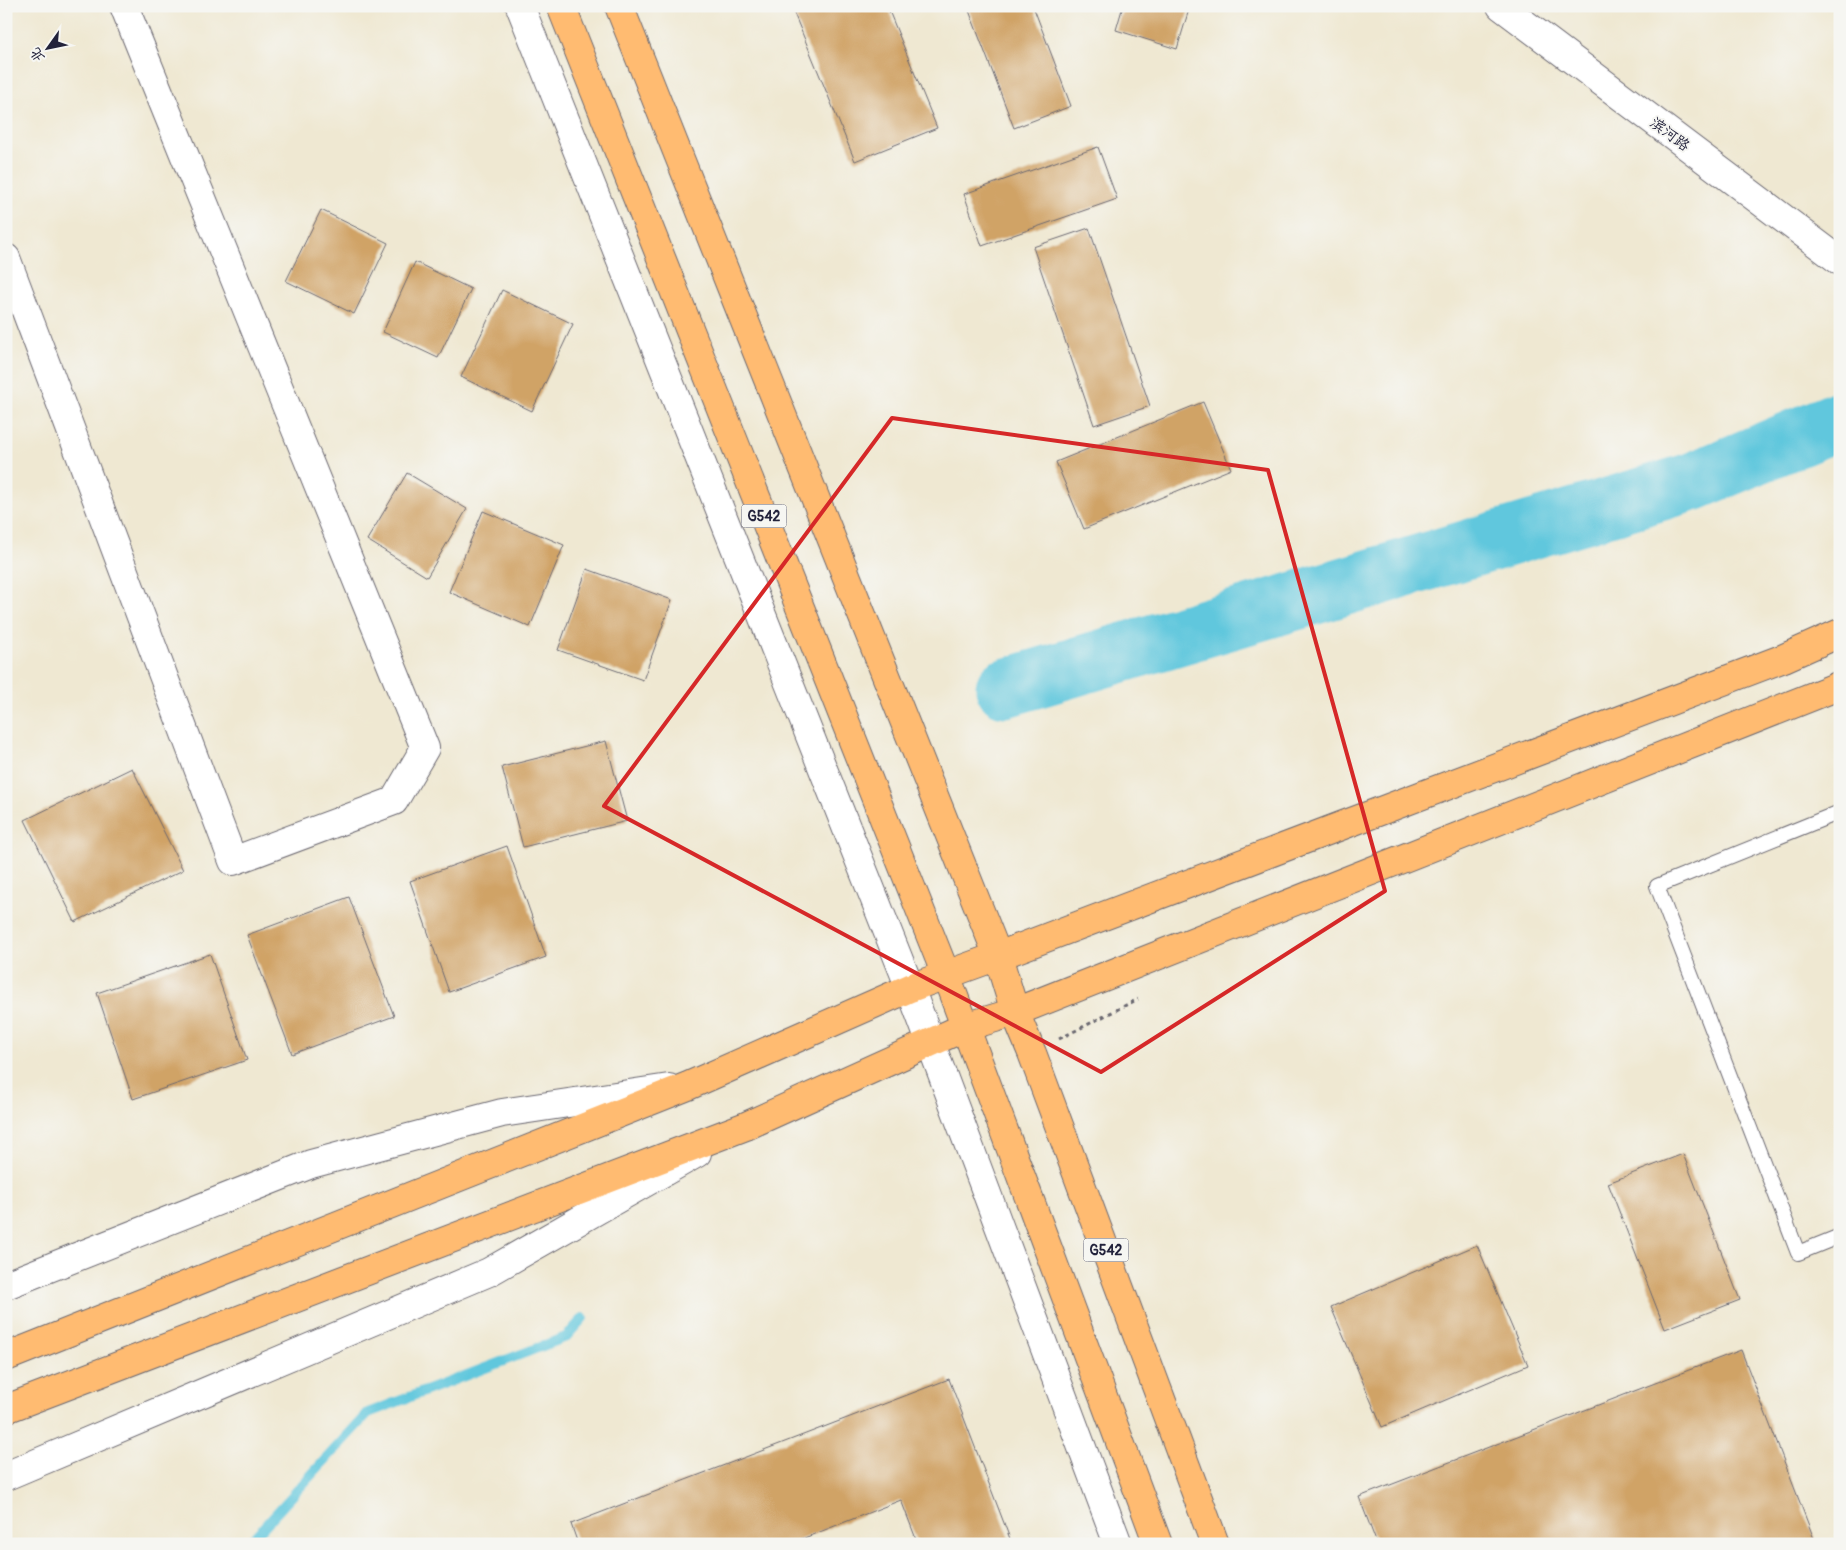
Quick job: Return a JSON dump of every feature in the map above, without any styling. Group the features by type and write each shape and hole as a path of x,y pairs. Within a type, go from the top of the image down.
{"main road":[{"name":"G542","path":"561,6 946,975 1158,1544"},
{"name":"G542","path":"619,6 998,956 1015,1012 1036,1062 1215,1544"},
{"path":"6,1356 688,1086 910,988 1784,658 1840,633"},
{"path":"6,1409 746,1126 965,1027 1015,1012 1840,684"}],"street":[{"path":"6,259 233,861 394,801 425,748 124,6"},
{"path":"520,6 910,988 1118,1544"},
{"name":"滨河路","path":"1501,6 1840,261"},
{"path":"6,1285 311,1164 502,1113 688,1086"},
{"path":"6,1476 489,1272 746,1126"}],"lane":[{"path":"1840,812 1657,886 1798,1253 1840,1236"}],"highlighted area":[{"path":"892,418 1268,470 1385,891 1101,1072 604,806"}],"building":[{"path":"791,6 887,6 937,128 855,161"},
{"path":"973,6 1033,6 1071,106 1014,128 968,8"},
{"path":"1123,6 1190,6 1177,49 1116,30"},
{"path":"1098,147 1117,199 982,246 964,194"},
{"path":"321,210 388,243 354,314 286,281"},
{"path":"1089,228 1150,406 1094,425 1033,247"},
{"path":"415,262 471,289 438,358 383,332"},
{"path":"502,290 573,324 532,411 461,377"},
{"path":"1203,402 1231,469 1084,529 1056,462"},
{"path":"407,473 467,509 427,577 367,540"},
{"path":"483,511 564,545 530,627 449,592"},
{"path":"587,569 672,600 643,680 558,650"},
{"path":"606,741 627,821 523,847 502,767"},
{"path":"132,768 183,870 75,922 25,820"},
{"path":"507,846 546,957 449,992 410,881"},
{"path":"349,897 394,1016 292,1054 247,935"},
{"path":"210,954 247,1060 133,1099 97,993"},
{"path":"1683,1154 1740,1300 1665,1329 1608,1183"},
{"path":"1477,1245 1528,1365 1382,1427 1331,1307"},
{"path":"1741,1350 1816,1544 1377,1544 1359,1497"},
{"path":"949,1379 1012,1544 918,1544 901,1500 789,1544 578,1544 571,1524"}],"waterway":[{"path":"1005,688 1692,482 1840,420"},
{"path":"248,1544 368,1413 566,1337 583,1318"}]}
